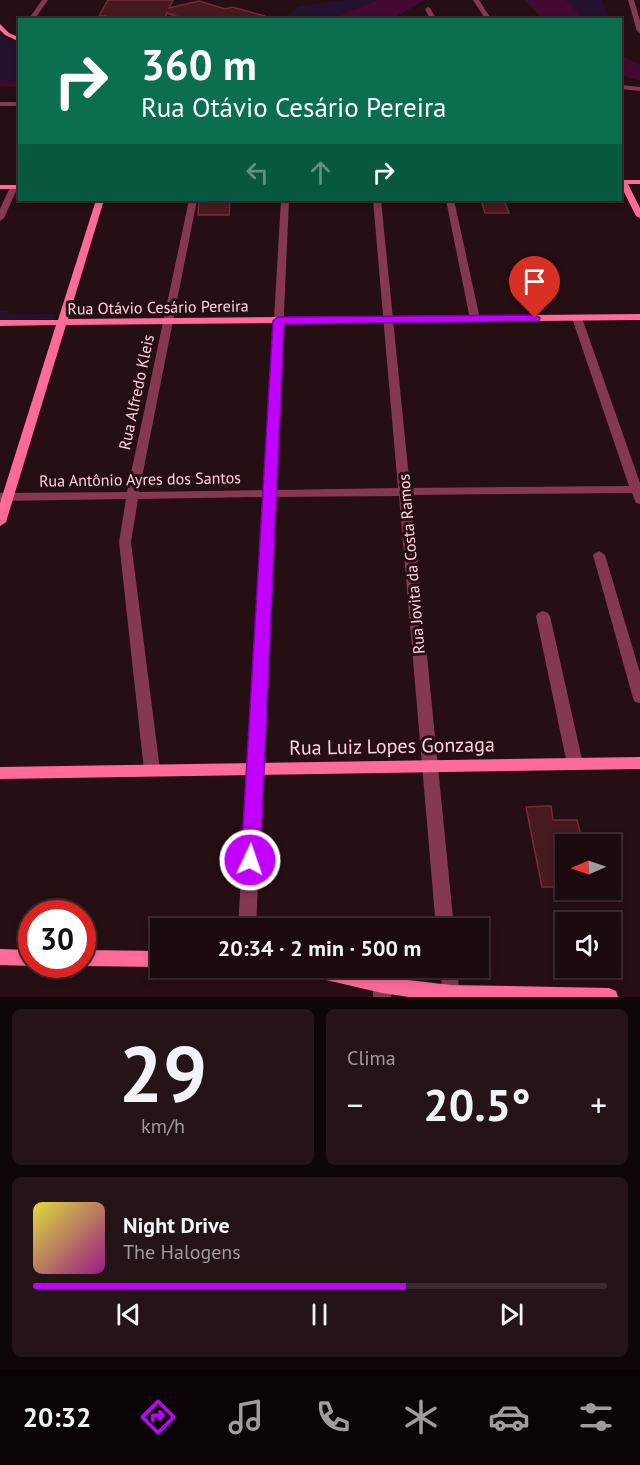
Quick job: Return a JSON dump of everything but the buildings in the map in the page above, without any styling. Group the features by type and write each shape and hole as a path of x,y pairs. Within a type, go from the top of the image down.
{"main road":[{"path":"1,28 18,36"},
{"path":"640,182 622,182 640,216"},
{"path":"0,187 17,187"},
{"path":"0,522 4,497 63,323 100,201"},
{"name":"Rua Otávio Cesário Pereira","path":"0,324 640,317"},
{"name":"Rua Luiz Lopes Gonzaga","path":"0,773 640,763"},
{"path":"0,957 18,958"},
{"path":"96,958 150,959"},
{"path":"341,978 382,991 609,997"}],"street":[{"path":"32,18 45,0"},
{"path":"476,0 488,18"},
{"path":"631,0 640,31"},
{"path":"428,9 433,18"},
{"path":"622,87 640,89"},
{"path":"0,104 18,104"},
{"path":"0,218 17,187"},
{"name":"Rua Alfredo Kleis","path":"152,770 125,542 132,496 193,201"},
{"path":"248,918 285,201"},
{"name":"Rua Jovita da Costa Ramos","path":"377,201 444,918"},
{"path":"450,201 475,319"},
{"path":"577,318 639,493"},
{"name":"Rua Antônio Ayres dos Santos","path":"4,497 405,492 639,493"},
{"path":"599,555 640,698"},
{"path":"543,616 575,764"},
{"path":"450,978 451,994"}],"shaded area":[{"path":"343,0 378,0 333,18 284,18 298,7"},
{"path":"378,0 425,0 393,18 333,18"},
{"path":"525,0 566,0 583,18 542,18"},
{"path":"566,0 602,0 609,18 583,18"},
{"path":"0,35 18,44 18,85 0,84"},
{"path":"622,56 640,65 640,81 622,75"},
{"path":"0,311 8,311 8,314 56,314 54,319 0,320"}],"waterway":[{"path":"0,84 18,85"}],"route":[{"path":"250,860 278,321 535,318"}]}
